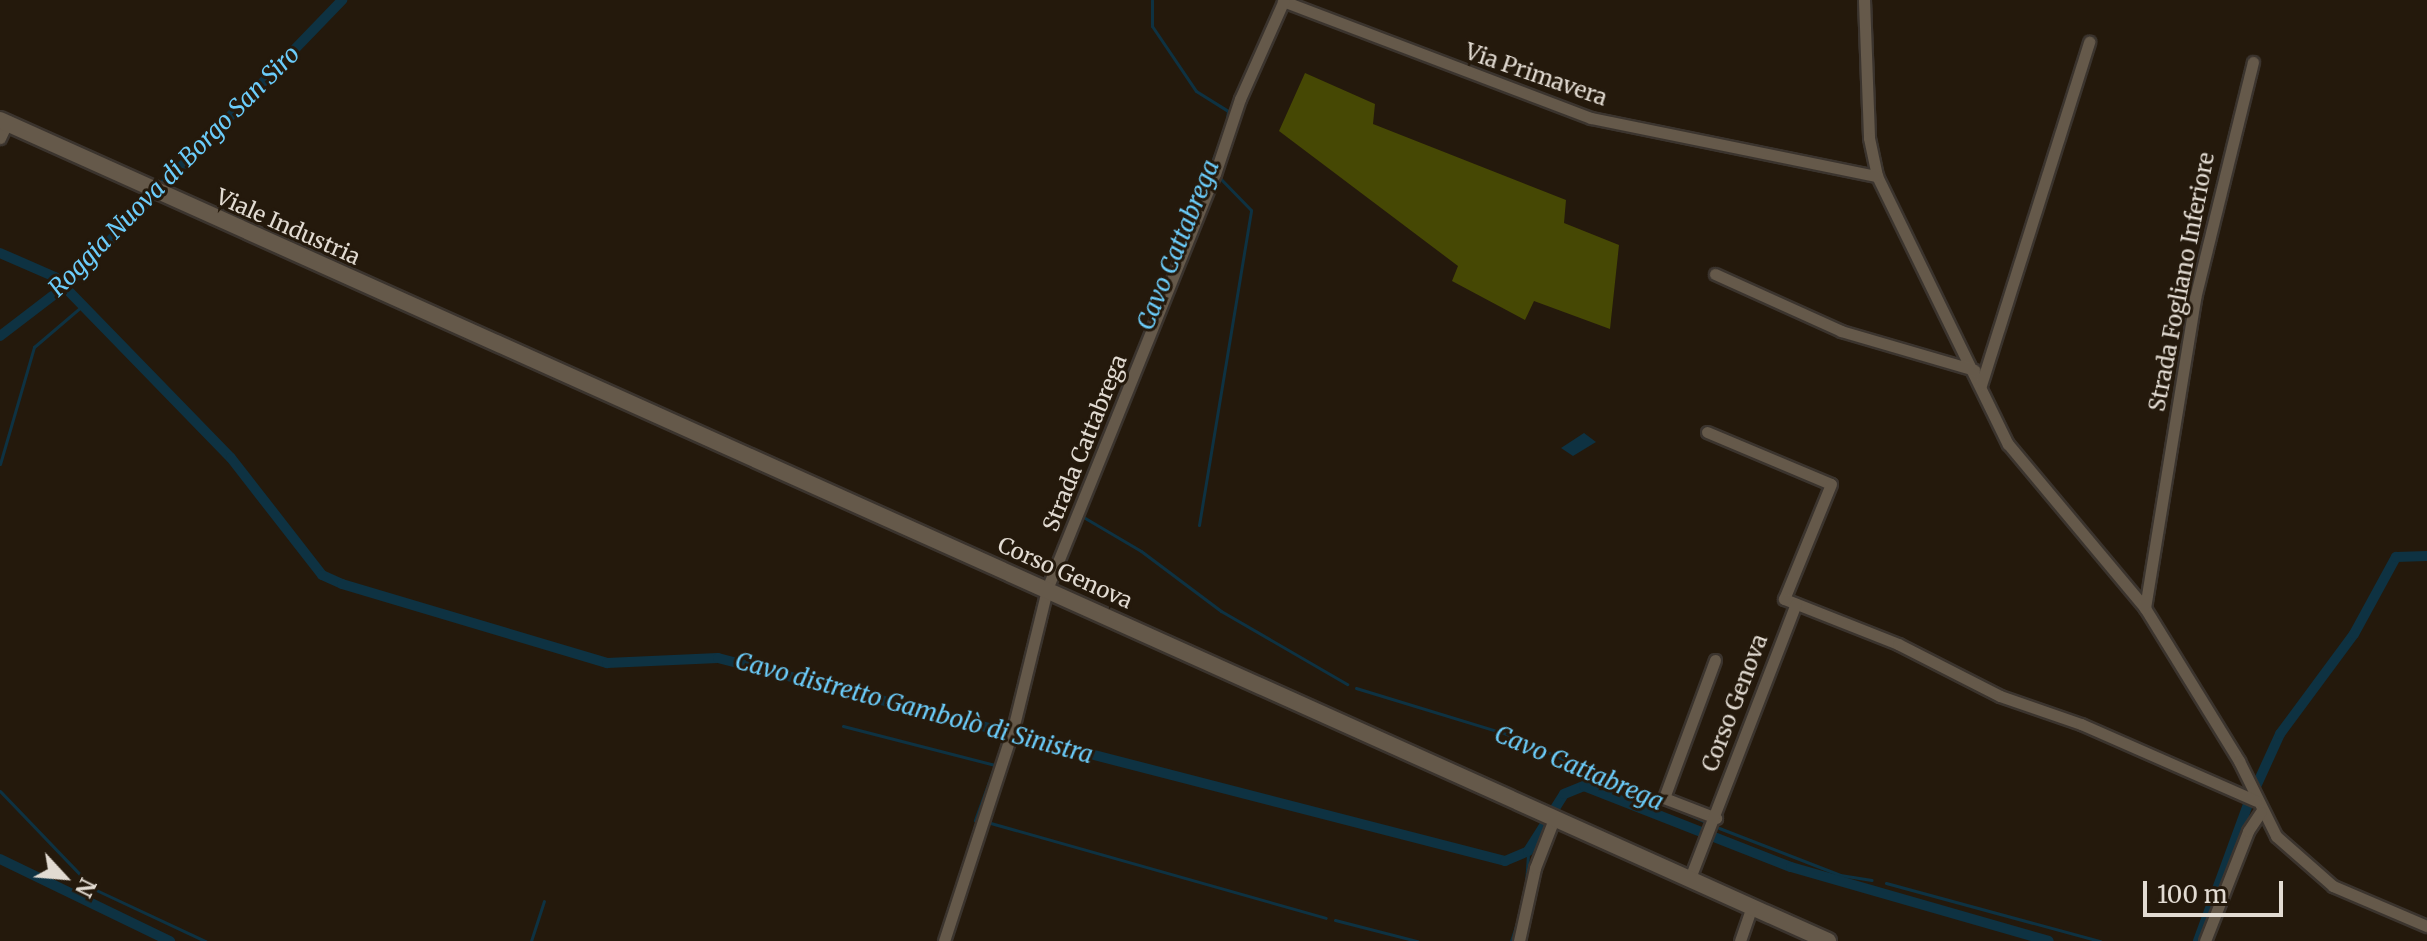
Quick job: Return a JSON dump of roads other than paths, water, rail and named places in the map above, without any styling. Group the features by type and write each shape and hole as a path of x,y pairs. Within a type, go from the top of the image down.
{"main road":[{"name":"Viale Industria","path":"2,127 421,311"},
{"name":"Corso Genova","path":"421,311 1828,941"}],"street":[{"name":"Via Primavera","path":"1284,0 1591,118 1877,176"},
{"name":"Strada Cattabrega","path":"944,941 1011,734 1047,589 1284,0"},
{"path":"1864,0 1869,138 1877,176 2008,444 2145,608 2276,836 2333,886 2427,926"},
{"path":"1981,385 2089,42"},
{"name":"Strada Fogliano Inferiore","path":"2145,608 2195,298 2253,62"},
{"path":"1715,274 1841,331 1974,370"},
{"path":"1707,432 1831,484 1784,599 1898,644 2000,696 2081,724 2254,799"},
{"name":"Corso Genova","path":"1690,878 1716,818 1796,604"},
{"name":"Corso Genova","path":"1715,660 1664,798 1716,818"},
{"path":"2205,941 2248,831 2254,799"},
{"path":"1519,941 1550,817"},
{"path":"1740,941 1752,906"}],"water":[{"path":"1584,433 1596,442 1573,456 1561,448"}],"waterway":[{"name":"Roggia Nuova di Borgo San Siro","path":"0,336 68,284 342,0"},
{"name":"Cavo Cattabrega","path":"1152,0 1152,26 1196,91 1228,111 1226,125"},
{"name":"Cavo Cattabrega","path":"1122,389 1221,139"},
{"path":"1199,525 1251,210 1220,178"},
{"name":"Cavo distretto Gambolò di Sinistra","path":"0,253 55,277 231,458 322,575 342,584 607,663 718,658 1505,861 1528,851 1564,794 1584,786 1791,867 2049,941"},
{"name":"Cavo distretto Gambolò di Sinistra","path":"0,464 34,347 82,306"},
{"name":"Cavo Cattabrega","path":"1085,518 1141,551 1221,611 1347,684"},
{"name":"Cavo distretto Gambolò di Sinistra","path":"2198,941 2249,802 2280,734 2354,634 2396,557 2427,556"},
{"name":"Cavo Cattabrega","path":"1356,688 1506,734 1708,823"},
{"path":"843,726 995,765 975,820"},
{"name":"Cavo distretto Gambolò di Sinistra","path":"0,791 94,889 205,941"},
{"path":"987,822 1326,918"},
{"name":"Cavo Cattabrega","path":"1719,828 1840,875 1872,880"},
{"name":"Cavo distretto Gambolò di Sinistra","path":"1526,883 1528,851"},
{"path":"0,859 170,941"},
{"name":"Cavo Cattabrega","path":"1886,883 2100,941"},
{"path":"531,941 544,901"},
{"name":"Cavo distretto Gambolò di Sinistra","path":"1511,941 1520,914"},
{"name":"Cavo distretto Gambolò di Sinistra","path":"1335,920 1417,941"}]}
